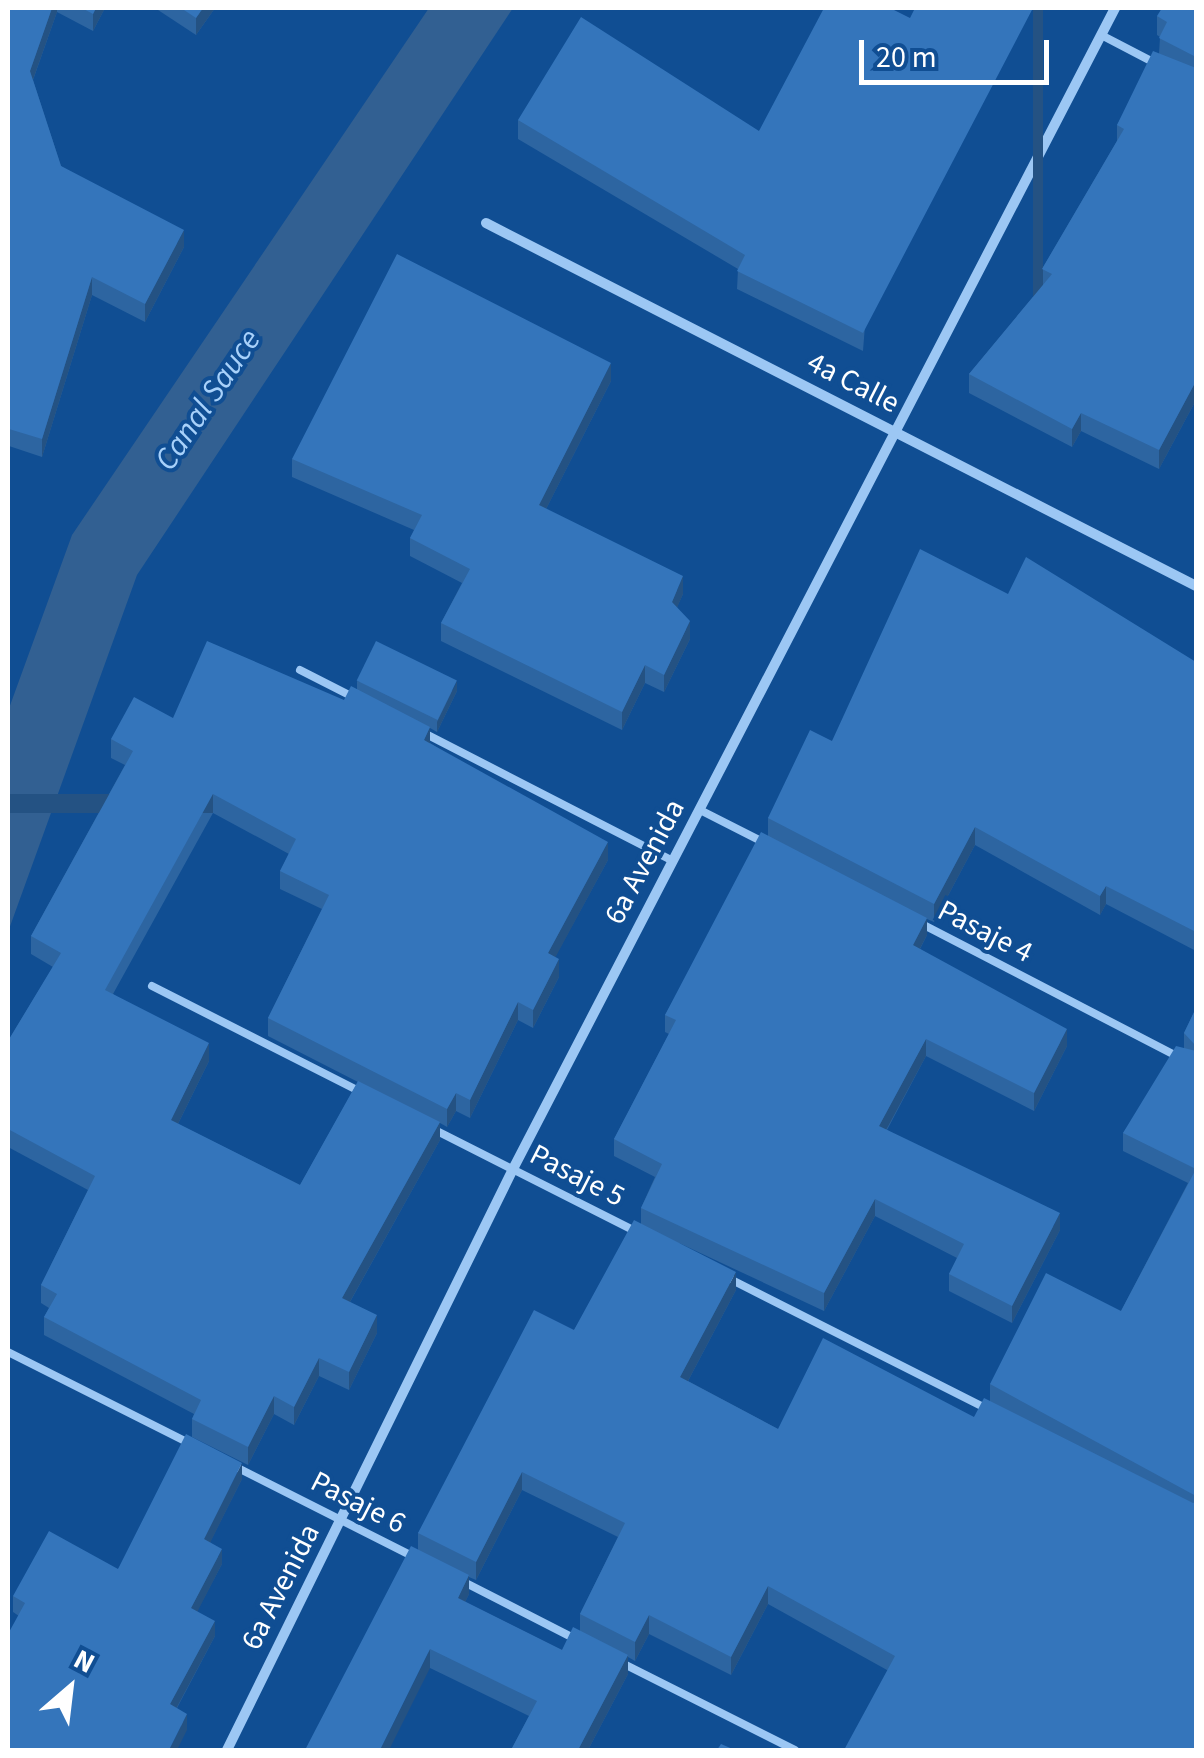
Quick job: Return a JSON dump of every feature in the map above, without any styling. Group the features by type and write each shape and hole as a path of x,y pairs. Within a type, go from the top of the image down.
{"street":[{"name":"6a Avenida","path":"228,1750 513,1169 700,810 891,430 1106,37 1115,8"},
{"name":"4a Calle","path":"486,223 1196,586"}],"lane":[{"path":"1106,37 1166,69"},
{"path":"300,670 371,706"},
{"path":"407,724 673,861"},
{"path":"700,810 771,847"},
{"name":"Pasaje 4","path":"895,911 1196,1066"},
{"path":"152,986 375,1099"},
{"name":"Pasaje 5","path":"427,1126 653,1240"},
{"path":"706,1267 1004,1418"},
{"path":"8,1352 201,1450"},
{"name":"Pasaje 6","path":"219,1458 429,1565"},
{"path":"446,1574 586,1644"},
{"path":"603,1653 795,1750"}],"water":[{"name":"Canal Sauce","path":"429,8 513,8 137,575 8,932 8,711 72,535"}],"building":[{"path":"8,8 52,8 30,71 61,166 184,230 145,304 92,277 42,439 8,431"},
{"path":"181,8 203,8 196,18"},
{"path":"824,8 890,8 910,18 915,8 1033,8 863,333 737,271 745,255 518,120 581,17 759,131"},
{"path":"1162,8 1196,8 1196,57 1159,38 1167,22 1157,16"},
{"path":"1153,51 1196,68 1196,381 1159,450 1081,413 1072,429 969,374 1052,274 1042,269 1124,129 1117,125"},
{"path":"397,254 611,363 539,505 683,576 672,602 690,621 664,675 645,665 622,712 441,623 470,569 410,538 422,515 292,459"},
{"path":"920,549 1008,594 1026,557 1196,662 1196,932 1106,886 1100,896 975,827 934,904 768,818 810,730 832,741"},
{"path":"207,641 344,700 351,686 430,727 424,740 608,842 548,953 559,959 533,1010 518,1002 470,1100 456,1093 447,1109 268,1018 329,895 280,871 296,839 213,794 105,990 209,1043 171,1120 300,1185 358,1081 440,1122 342,1298 377,1315 349,1372 319,1358 294,1407 274,1396 248,1447 192,1419 201,1400 44,1317 57,1294 41,1285 95,1176 8,1129 8,1041 61,953 31,936 133,751 111,739 134,697 173,718"},
{"path":"376,641 457,680 438,720 357,681"},
{"path":"761,832 927,918 913,945 1067,1029 1034,1093 926,1039 879,1126 1060,1213 1012,1306 949,1274 964,1244 875,1199 824,1293 641,1208 662,1164 614,1139 676,1020 665,1015"},
{"path":"1196,1008 1196,1046 1184,1033"},
{"path":"1176,1046 1196,1051 1196,1169 1123,1133"},
{"path":"1196,1169 1196,1496 990,1384 1046,1273 1121,1311"},
{"path":"634,1220 736,1272 680,1377 778,1429 823,1338 974,1417 984,1398 1196,1502 1196,1750 844,1750 895,1656 768,1586 731,1657 649,1615 635,1642 580,1614 625,1523 522,1472 476,1562 418,1533 534,1310 574,1330"},
{"path":"186,1434 242,1463 204,1539 222,1549 191,1608 215,1621 170,1704 187,1714 169,1750 8,1750 8,1634 25,1603 13,1596 49,1531 118,1569"},
{"path":"411,1546 469,1575 458,1598 562,1650 573,1627 628,1655 578,1750 511,1750 537,1701 430,1649 380,1750 305,1750"}]}
